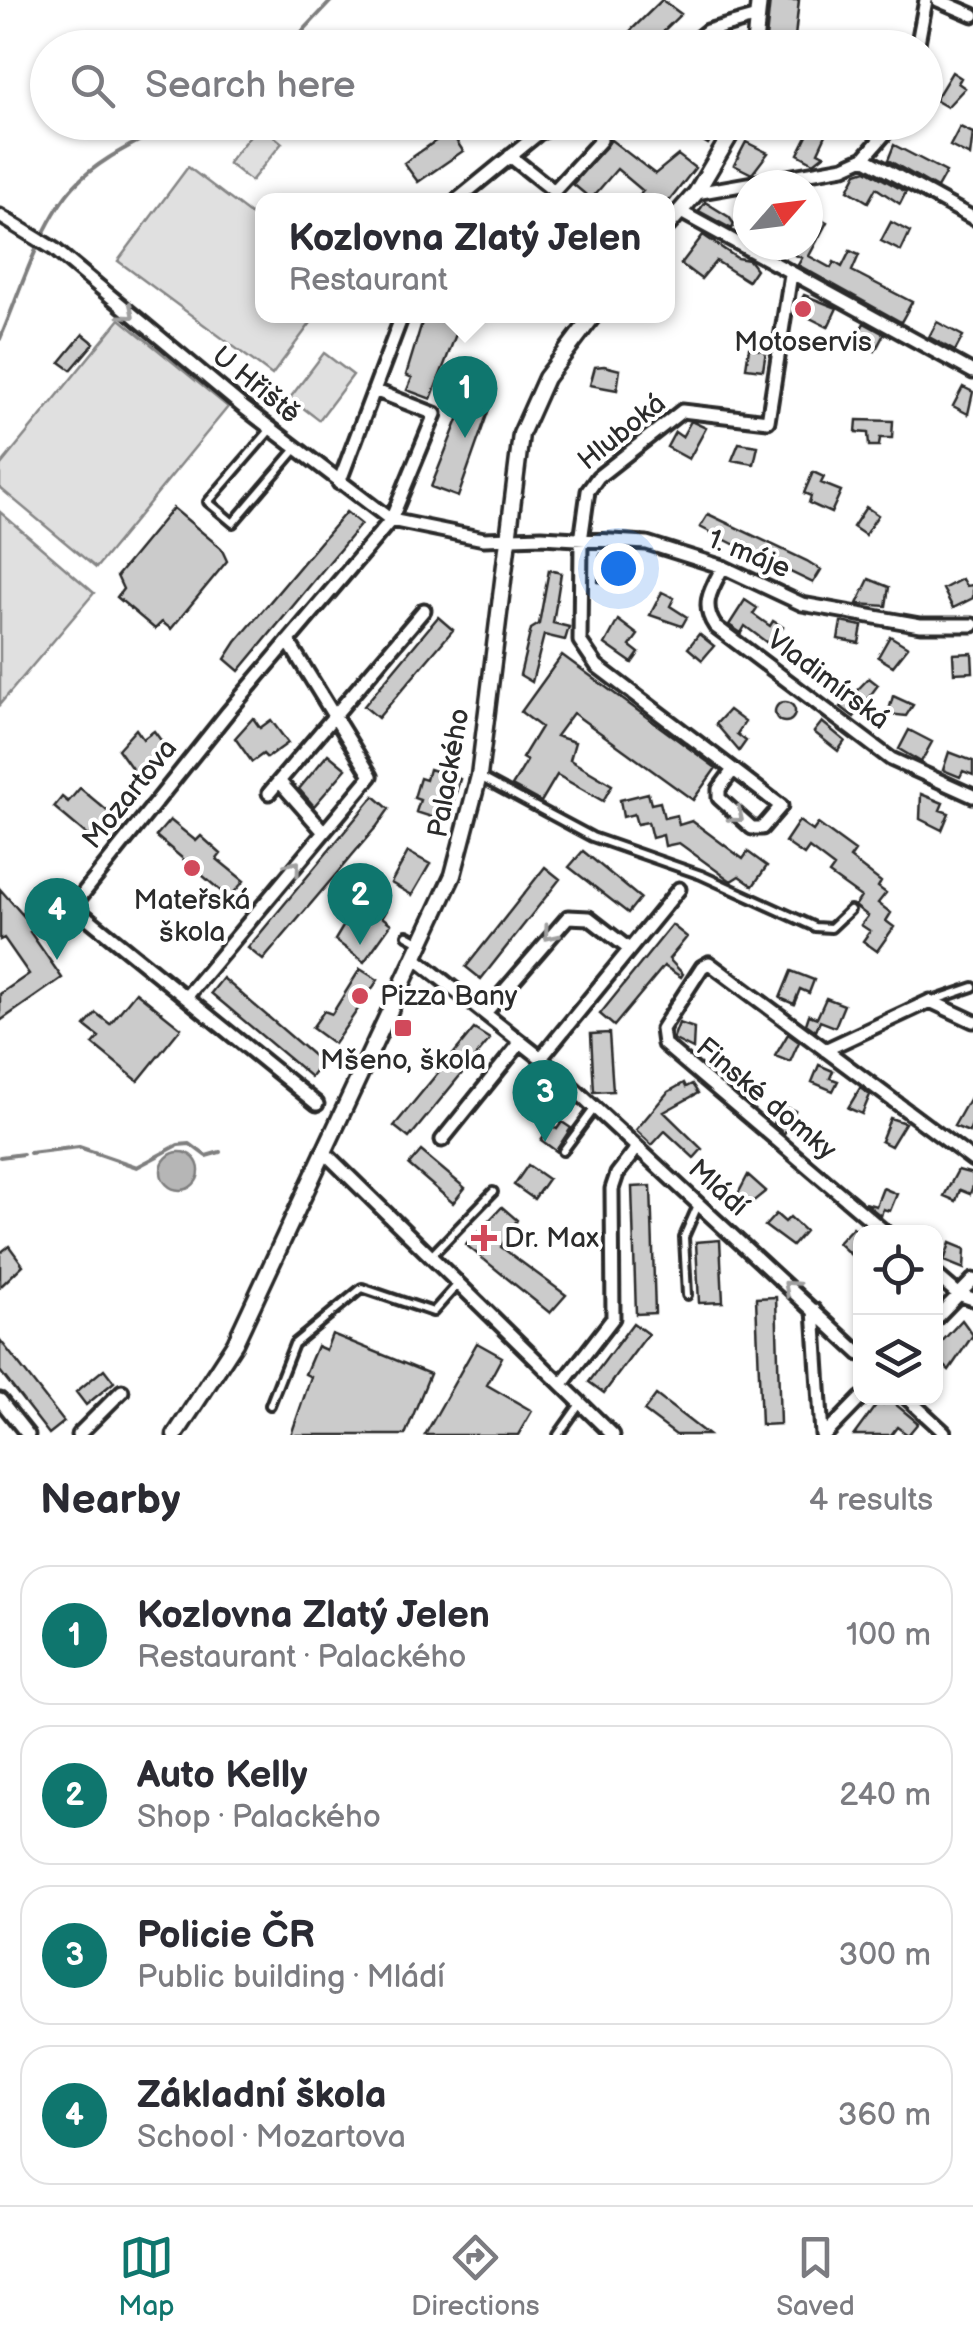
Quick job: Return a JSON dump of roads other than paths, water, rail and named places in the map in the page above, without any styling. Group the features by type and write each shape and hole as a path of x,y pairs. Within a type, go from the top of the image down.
{"street":[{"path":"756,30 759,0"},
{"path":"920,30 926,0"},
{"path":"938,0 973,15"},
{"path":"710,30 757,16"},
{"path":"465,193 530,140"},
{"path":"560,193 600,140"},
{"path":"675,217 696,193 727,140"},
{"path":"696,193 814,174 864,158 880,140"},
{"path":"510,156 554,193"},
{"path":"864,158 973,218"},
{"path":"679,212 973,372"},
{"name":"U Hřiště","path":"0,216 54,249 243,407 392,520 484,539 506,538"},
{"name":"Hluboká","path":"734,770 719,789 719,798 752,828 762,828 781,806 734,770 598,666 580,641 581,541 588,491 598,476 673,416 692,410 768,421 792,274"},
{"path":"339,483 399,323"},
{"name":"Palackého","path":"175,1435 235,1343 419,951 465,839 479,776 506,538 525,421 546,378 587,323"},
{"name":"Mozartova","path":"317,1104 73,906 288,641 392,520 436,414 374,390"},
{"name":"1. máje","path":"506,538 647,543 722,567 802,604 920,625 973,625"},
{"name":"Vladimírská","path":"722,567 707,599 708,615 715,626 890,759 973,796"},
{"path":"269,793 424,610"},
{"path":"187,996 370,776 288,641"},
{"path":"279,781 324,832"},
{"path":"541,1058 679,889"},
{"path":"486,1012 568,917 579,915 598,923 629,949"},
{"name":"Mládí","path":"419,951 541,1058 853,1347"},
{"name":"Finské domky","path":"877,1225 666,1046 661,1033 709,962 973,1160"},
{"path":"826,1050 930,1001 971,1017"},
{"path":"442,1140 521,1042"},
{"path":"562,1384 613,1318 612,1190 637,1148"},
{"path":"323,1151 613,1435"},
{"path":"939,1315 973,1280"},
{"path":"943,1281 958,1294 973,1299"},
{"path":"814,1309 823,1435"},
{"path":"78,1435 122,1391"},
{"path":"0,1400 28,1435"},
{"path":"823,1435 854,1405"},
{"path":"915,1405 944,1432"}],"lane":[{"path":"270,428 208,502 233,523 296,448"},
{"path":"479,776 495,781 592,836 701,875 815,927 831,928 850,910"},
{"path":"407,935 419,951"},
{"path":"930,1001 973,986"},
{"path":"563,1151 594,1108"},
{"path":"431,1256 493,1192"},
{"path":"687,1295 684,1238 698,1204"},
{"path":"270,1405 294,1344 362,1288 434,1312 459,1283"},
{"path":"558,1435 581,1403"}],"waterway":[{"path":"304,30 332,0"},
{"path":"0,339 32,258 63,200 97,166 141,140"},
{"path":"30,1153 79,1147 137,1167 178,1145 190,1144 206,1156 220,1152"},
{"path":"0,1157 23,1154"}],"place":[{"name":"Motoservis","path":"803,309"},
{"name":"Kozlovna Zlatý Jelen","path":"465,438"},
{"name":"Mateřská škola","path":"192,868"},
{"name":"Auto Kelly","path":"360,945"},
{"name":"Základní škola","path":"57,960"},
{"name":"Pizza Bany","path":"360,996"},
{"name":"Mšeno, škola","path":"403,1028"},
{"name":"Policie ČR","path":"545,1142"},
{"name":"Dr. Max","path":"484,1238"}]}
